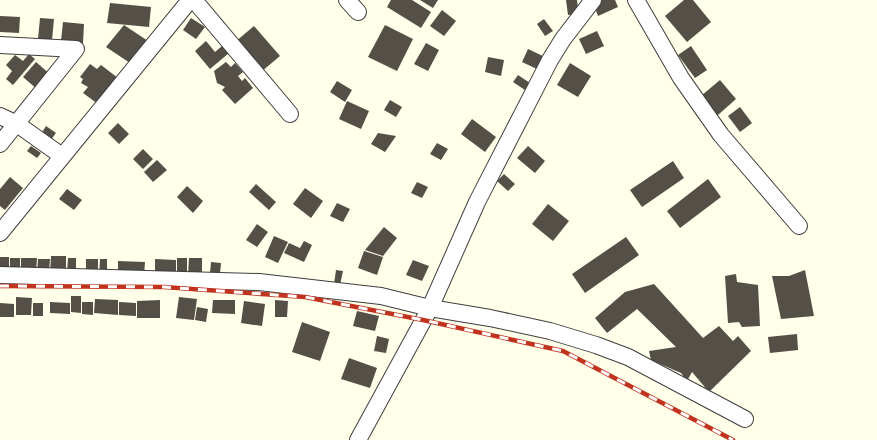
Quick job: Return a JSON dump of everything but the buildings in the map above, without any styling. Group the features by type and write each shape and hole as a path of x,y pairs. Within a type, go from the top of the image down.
{"street":[{"path":"0,233 190,0"},
{"path":"194,0 290,114"},
{"path":"347,0 358,12"},
{"path":"358,440 430,308 477,202 550,60 571,28 593,0"},
{"path":"636,0 681,78 721,135 799,226"},
{"path":"0,144 76,49 3,49"},
{"path":"0,116 17,124 62,156"},
{"path":"0,275 259,282 381,296 430,308 528,326 596,345 628,357 745,419"}],"railway":[{"path":"0,286 164,287 305,297 423,320 563,351 733,440"}]}
